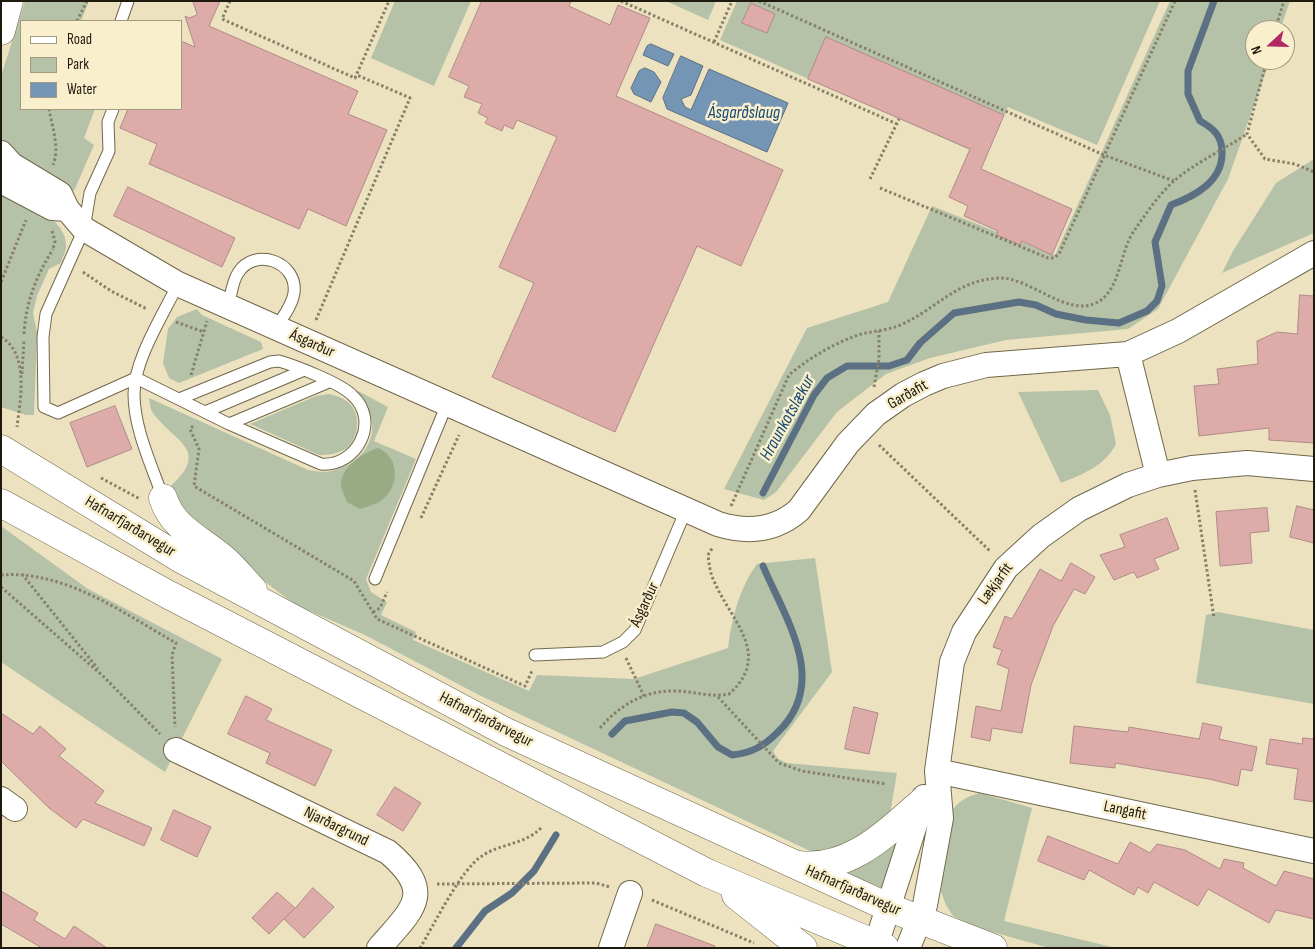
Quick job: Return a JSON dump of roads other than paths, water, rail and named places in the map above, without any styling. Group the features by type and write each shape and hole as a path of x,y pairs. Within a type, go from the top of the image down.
{"main road":[{"path":"1,31 9,1"},
{"name":"Hafnarfjarðarvegur","path":"1,449 183,560 506,732 890,908 993,948"},
{"path":"163,498 169,514 177,524 226,561 267,606"},
{"path":"1,503 169,595 707,873 879,947"},
{"path":"791,864 826,865 862,851 922,802"},
{"path":"707,873 803,948"}],"street":[{"name":"Ásgarður","path":"1,153 12,164 60,194 67,209 84,229 178,284 218,311 276,328 543,446"},
{"path":"1,181 52,208 67,209"},
{"name":"Garðafit","path":"543,446 686,510 733,528 757,530 780,523 798,510 848,444 876,414 904,395 942,376 963,369 986,365 1128,354 1178,331 1314,253"},
{"path":"1128,354 1158,475"},
{"name":"Lækjarfit","path":"908,948 920,920 931,882 941,818 937,771 952,662 964,632 1006,568 1041,536 1079,509 1128,485 1158,475 1192,468 1246,463 1314,469"},
{"name":"Njarðargrund","path":"176,750 388,852 405,866 416,885 416,898 411,910 380,948"},
{"name":"Lækjarfit","path":"879,947 922,802 937,771"},
{"name":"Langafit","path":"937,771 1314,850"},
{"path":"611,948 630,893"}],"lane":[{"path":"121,20 128,1"},
{"path":"113,110 108,122 108,151 90,193 84,229 46,314 43,336 44,407 58,413 136,378"},
{"path":"218,311 238,273 245,265 263,259 279,263 287,270 294,287 290,305 276,328"},
{"path":"163,498 144,442 134,394 136,378 145,353 178,284"},
{"path":"136,378 229,424 310,461 327,464 339,462 354,452 360,442 364,421 359,404 352,395 329,382 278,361 270,362 179,399"},
{"path":"204,412 302,371"},
{"path":"229,424 329,382"},
{"path":"374,579 447,404"},
{"name":"Ásgarður","path":"535,654 603,652 623,642 635,630 686,510"}],"water":[{"path":"651,44 674,54 668,66 643,55 647,46"},
{"name":"Ásgarðslaug","path":"681,56 703,66 691,95 681,99 685,107 691,110 709,69 788,103 767,152 667,109 663,98"},
{"path":"645,68 654,72 661,82 651,102 634,94 631,88 639,71"}],"waterway":[{"name":"Hraunkotslækur","path":"763,493 814,395 827,378 847,366 889,366 907,360 920,343 954,313 1019,302 1036,305 1056,314 1086,320 1119,323 1147,311 1157,301 1162,286 1155,242 1171,205 1189,197 1206,186 1213,179 1221,161 1222,150 1220,140 1209,126 1200,121 1188,94 1188,71 1214,1"},
{"name":"Hraunkotslækur","path":"612,734 625,721 672,712 684,713 697,722 718,747 732,755 746,753 757,748 778,732 793,713 801,692 802,671 791,628 763,566"},
{"name":"Hraunkotslækur","path":"456,948 485,911 512,893 534,871 556,835"}]}
